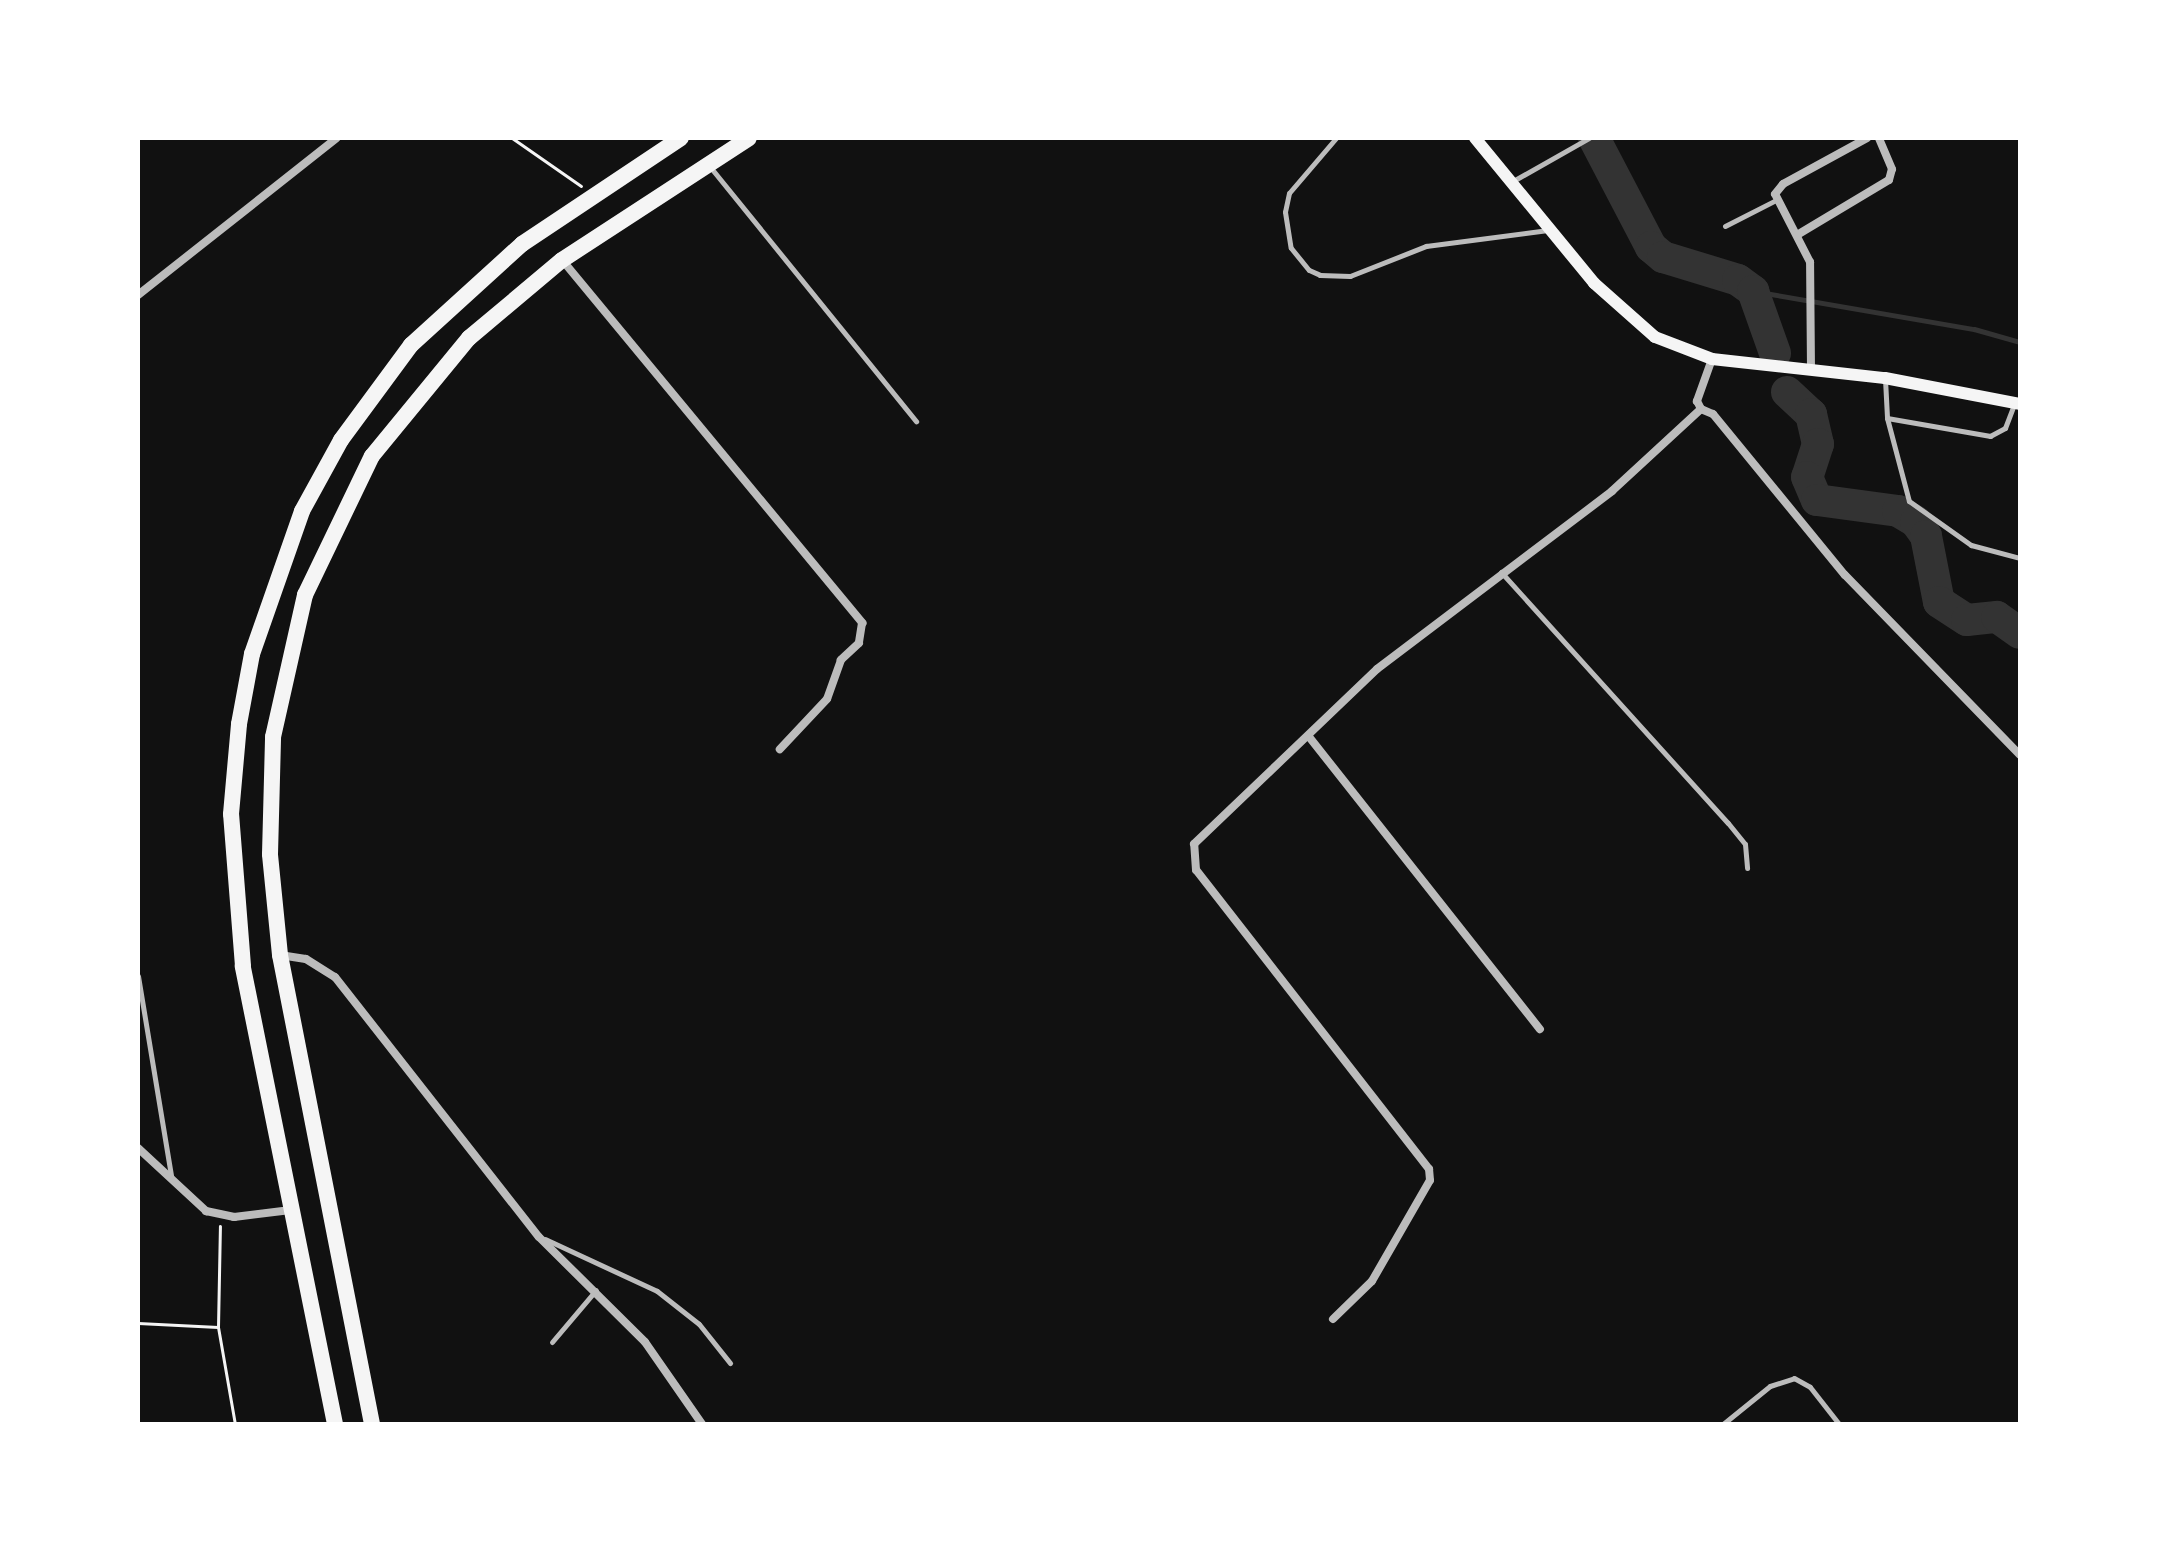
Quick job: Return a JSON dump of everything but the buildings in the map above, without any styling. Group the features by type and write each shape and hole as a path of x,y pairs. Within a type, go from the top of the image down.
{"highway":[{"path":"335,1424 243,966 233,854 237,738 264,613 302,511 381,381 478,280 593,195 681,138"},
{"path":"372,1424 280,955 270,854 270,766 280,692 305,595 372,456 413,400 480,328 562,260 749,138"}],"main road":[{"path":"1475,138 1549,229 1627,317 1655,337 1712,359 1885,378 2017,403"}],"street":[{"path":"138,295 337,138"},
{"path":"1811,369 1814,286 1810,262 1776,200 1783,184 1867,138"},
{"path":"1797,235 1889,180 1892,169 1879,138"},
{"path":"562,260 862,623 859,643 841,660 827,699 780,749"},
{"path":"1712,359 1697,401 1701,409 1713,414 1893,627 2020,755"},
{"path":"1333,1319 1372,1281 1430,1180 1429,1169 1196,870 1194,844 1310,738 1377,669 1501,571 1612,491 1701,409"},
{"path":"1310,738 1540,1029"},
{"path":"280,955 306,959 335,977 539,1237 597,1289 645,1342 702,1424"},
{"path":"138,1148 191,1201 221,1214 291,1210"}],"lane":[{"path":"1336,138 1289,193 1285,212 1291,248 1309,270 1320,275 1350,276 1426,246 1549,229"},
{"path":"1511,182 1589,138"},
{"path":"708,164 916,421"},
{"path":"1725,226 1776,200"},
{"path":"1885,378 1887,418 1902,487 1919,513 1979,548 2020,558"},
{"path":"1887,418 1990,436 2005,428 2017,403"},
{"path":"1501,571 1728,823 1745,844 1747,868"},
{"path":"138,976 173,1184"},
{"path":"539,1237 657,1291 699,1324 730,1363"},
{"path":"552,1342 597,1289"},
{"path":"1723,1424 1770,1386 1794,1378 1810,1387 1839,1424"}],"path":[{"path":"512,138 593,195"},
{"path":"221,1214 218,1327 235,1424"},
{"path":"138,1323 218,1327"}],"waterway":[{"path":"1594,138 1651,247 1663,257 1738,280 1753,291 1775,353"},
{"path":"1753,291 1974,329 2020,342"},
{"path":"1787,392 1811,414 1818,444 1807,477 1817,500 1898,511 1916,522 1926,536 1939,602 1967,620 1997,617 2020,633"}]}
